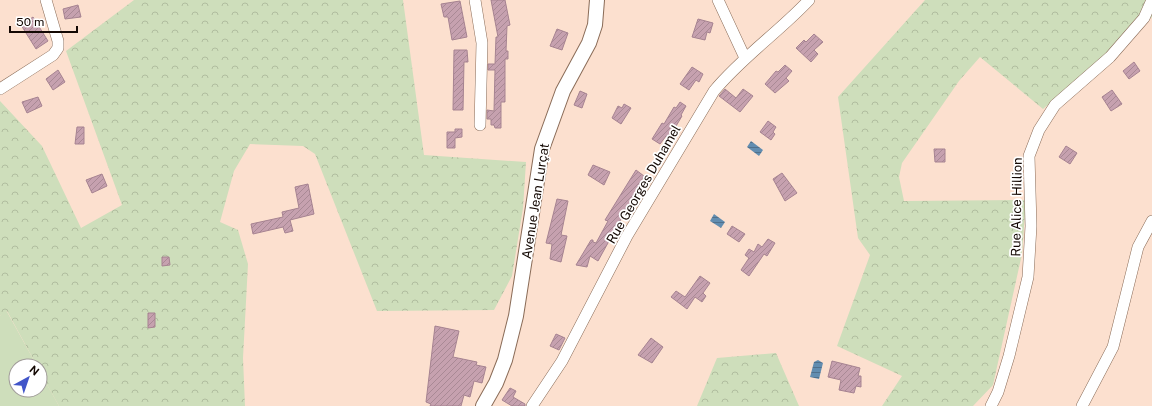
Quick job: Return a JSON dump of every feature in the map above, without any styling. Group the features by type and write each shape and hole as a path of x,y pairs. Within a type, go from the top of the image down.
{"main road":[{"name":"Avenue Jean Lurçat","path":"483,406 496,383 505,360 516,316 542,149 563,91 589,43 595,25 597,0"}],"street":[{"path":"0,89 53,55 58,48 58,41 46,0"},
{"path":"475,0 482,43 480,124"},
{"path":"718,0 745,58"},
{"name":"Rue Georges Duhamel","path":"532,406 562,361 627,236 714,91 727,75 745,58 764,44 809,0"},
{"name":"Rue Alice Hillion","path":"991,406 998,392 1009,356 1028,277 1031,226 1029,156 1039,130 1055,104 1110,57 1144,18 1152,0"},
{"path":"1082,406 1113,347 1138,247 1152,221"}],"green space":[{"path":"134,0 403,0 424,155 526,162 523,208 512,276 494,310 377,311 315,154 303,146 250,144 234,171 220,222 238,230 248,264 243,358 245,406 59,406 48,386 48,358 33,358 7,311 0,316 0,101 42,146 81,228 122,205 66,51"},
{"path":"925,0 1152,0 1152,17 1043,109 980,57 959,81 902,163 899,177 904,201 1026,200 1022,254 993,385 973,406 882,406 902,376 837,346 870,255 858,238 838,97"},
{"path":"6,310 33,358 8,358 8,398 48,398 48,386 59,406 0,406 0,316"},
{"path":"776,353 799,406 697,406 717,358"}],"water":[{"path":"751,141 763,150 759,156 747,147"},
{"path":"714,214 725,222 721,228 710,221"},
{"path":"818,360 823,363 819,379 810,377 814,362"}],"building":[{"path":"491,0 505,0 510,25 507,26 506,51 508,51 508,59 505,59 505,102 501,102 501,128 495,128 494,125 491,125 491,119 487,119 487,110 494,111 495,70 488,70 488,64 495,64 496,37 498,37"},
{"path":"460,1 467,37 452,40 448,17 444,17 441,4"},
{"path":"78,5 81,17 65,19 63,9"},
{"path":"33,17 48,41 36,49 21,25"},
{"path":"698,19 713,23 710,33 707,32 705,40 692,37"},
{"path":"557,29 568,33 562,50 550,46"},
{"path":"814,34 823,42 814,50 818,54 811,62 796,48 804,40 806,42"},
{"path":"454,50 467,50 468,62 464,62 463,110 453,110"},
{"path":"1134,62 1140,71 1129,79 1123,71"},
{"path":"785,65 792,71 786,78 789,81 775,93 765,84 776,71 778,72"},
{"path":"692,67 703,74 699,82 696,80 689,90 680,84"},
{"path":"58,70 65,82 53,90 46,79"},
{"path":"725,89 736,98 743,89 753,96 740,112 719,96"},
{"path":"1112,90 1122,104 1111,111 1102,97"},
{"path":"580,91 587,94 582,108 574,105"},
{"path":"38,97 42,106 27,113 22,102"},
{"path":"680,102 686,106 681,115 682,116 669,138 666,136 660,144 652,139 662,123 664,124 674,107 676,108"},
{"path":"624,104 631,108 621,124 612,118 618,106 622,108"},
{"path":"768,121 776,127 773,132 775,134 771,140 760,132"},
{"path":"77,127 84,127 84,144 75,144"},
{"path":"455,129 462,129 462,137 455,138 455,148 447,148 447,132 455,132"},
{"path":"1066,146 1077,153 1070,164 1059,157"},
{"path":"934,149 945,149 945,162 935,162"},
{"path":"593,165 610,172 604,185 588,175"},
{"path":"636,170 644,176 640,183 643,185 624,214 598,261 590,256 587,267 576,265 591,240 596,243 608,221 605,220"},
{"path":"782,173 797,193 785,201 773,179"},
{"path":"102,174 107,186 92,193 86,180"},
{"path":"308,184 314,214 290,220 293,231 285,233 283,227 253,234 251,224 283,217 282,212 299,208 295,187"},
{"path":"557,199 568,201 561,235 567,236 561,262 550,259 552,244 546,243"},
{"path":"732,226 745,234 739,242 727,234"},
{"path":"768,239 775,243 767,256 764,254 749,276 741,270 749,258 745,255 749,249 754,252 758,244 762,247"},
{"path":"162,257 169,257 170,265 162,266"},
{"path":"700,276 710,283 703,293 706,296 702,302 695,297 687,309 671,297 676,291 685,297"},
{"path":"148,313 155,313 155,327 148,328"},
{"path":"435,326 459,331 453,357 477,362 476,365 486,367 482,383 474,381 470,397 464,395 461,406 430,406 431,404 426,402"},
{"path":"556,334 565,338 559,350 550,346"},
{"path":"651,338 663,347 652,363 638,355"},
{"path":"832,361 860,368 858,376 861,376 861,387 856,386 854,393 839,390 841,380 828,377"},
{"path":"510,388 516,391 513,397 525,404 525,406 512,406 502,400"}]}
